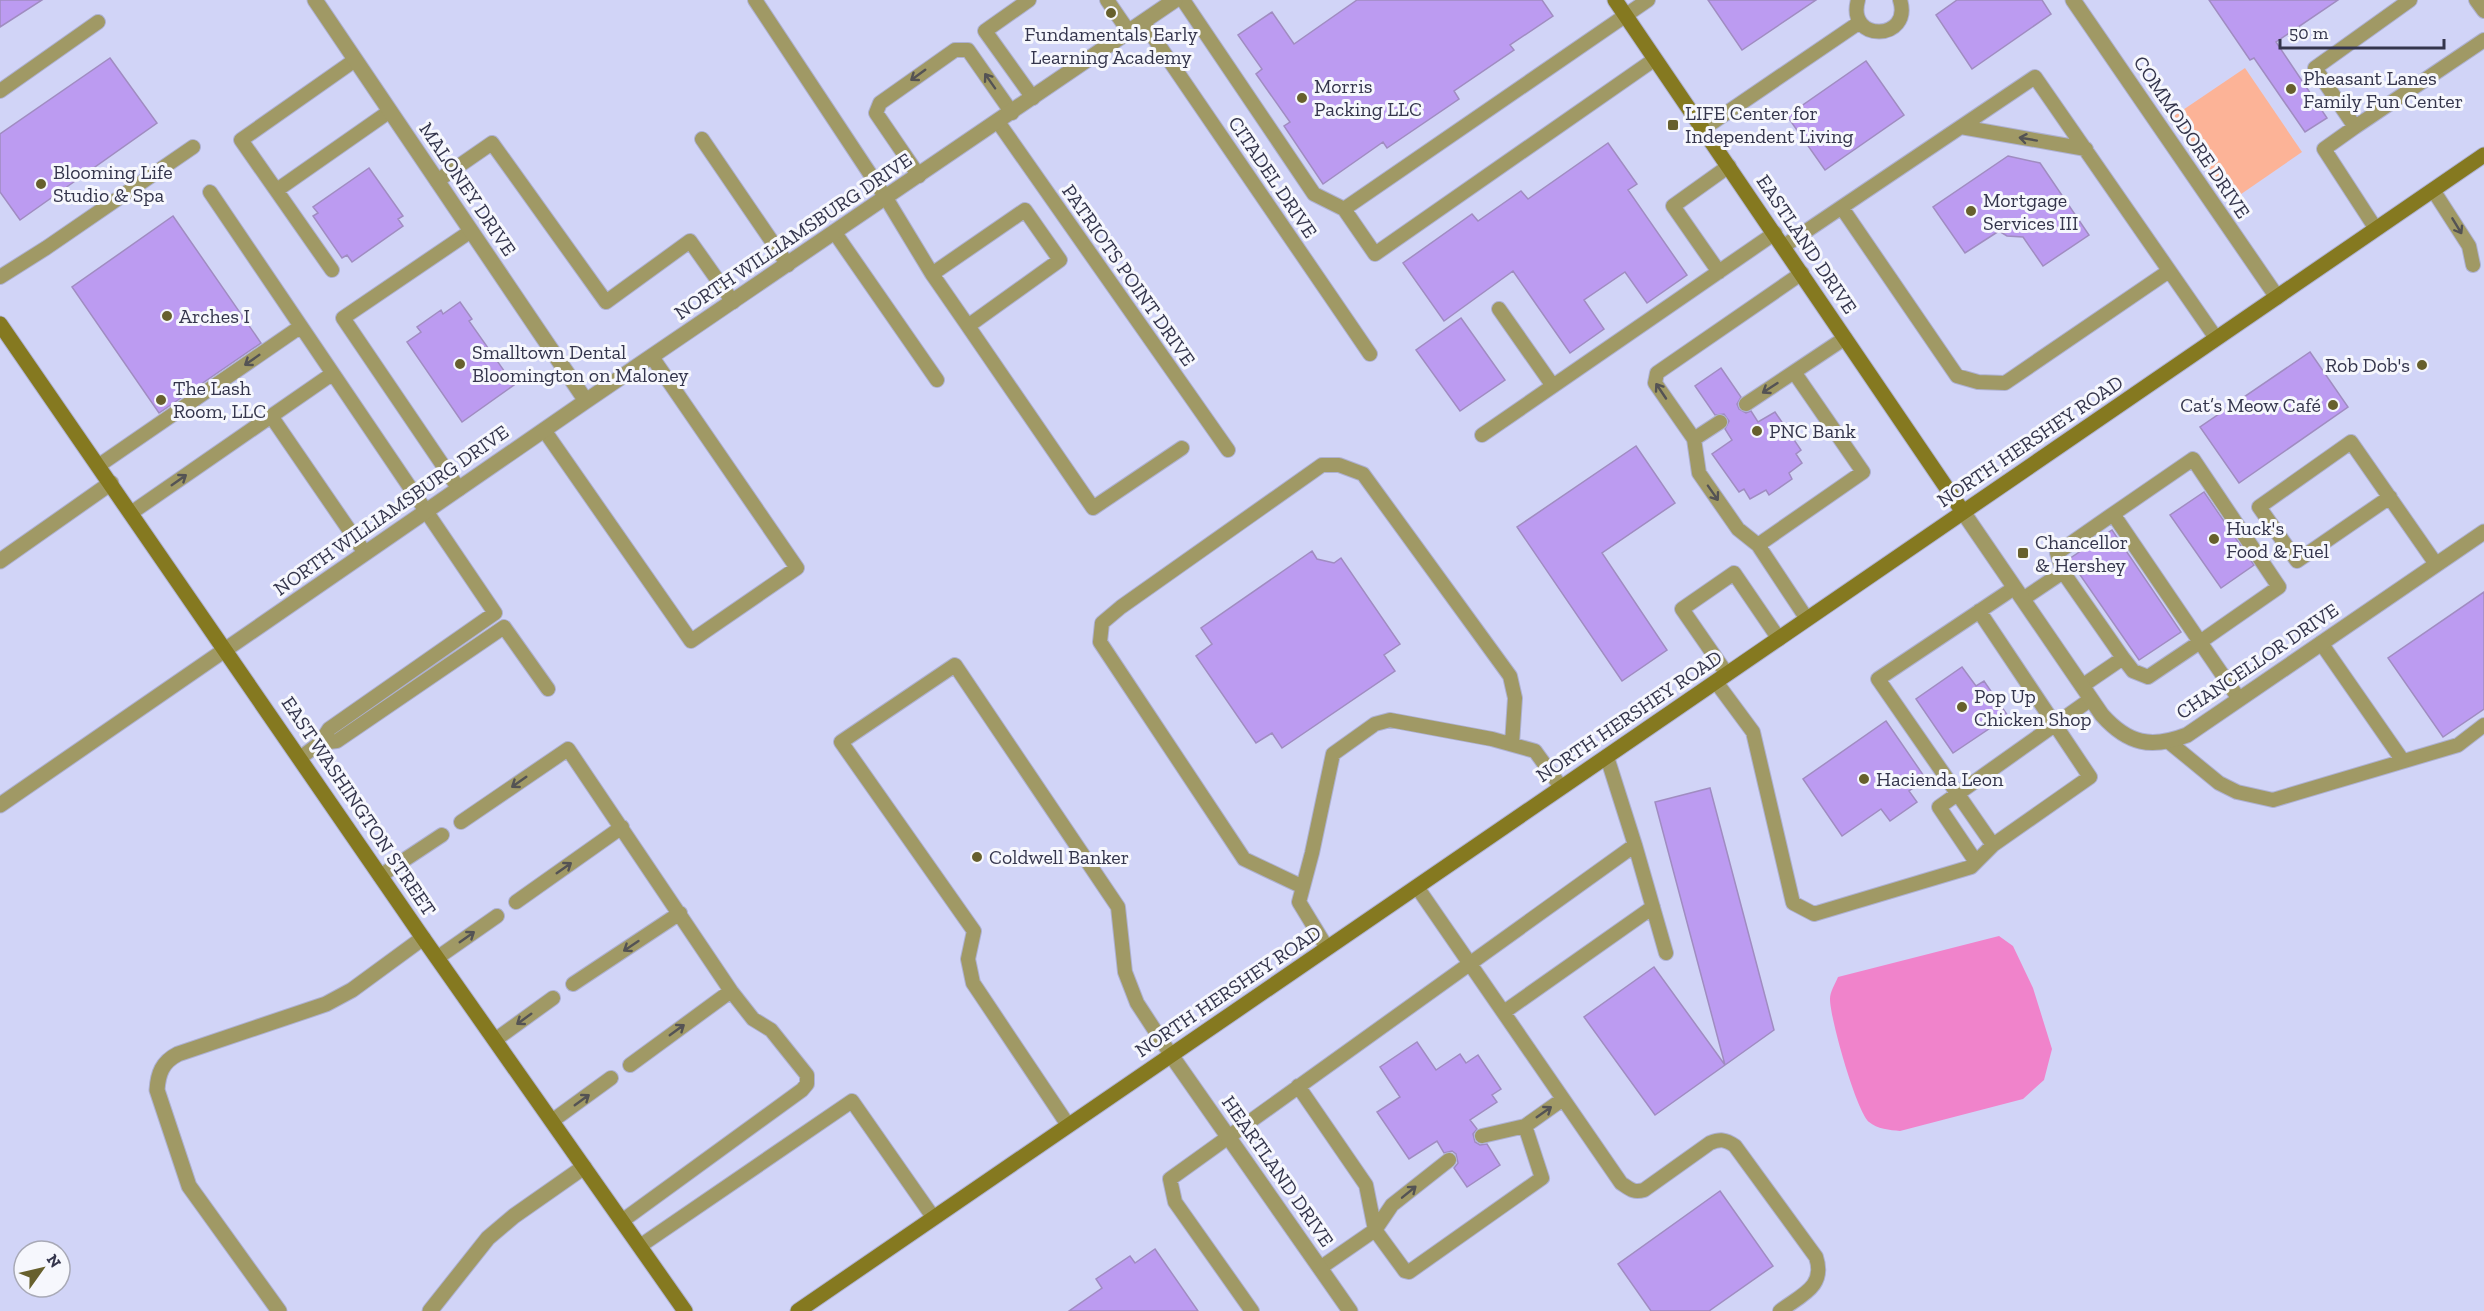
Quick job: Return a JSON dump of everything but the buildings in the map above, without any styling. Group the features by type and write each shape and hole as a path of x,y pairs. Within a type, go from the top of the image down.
{"main road":[{"name":"EASTLAND DRIVE","path":"1615,0 1963,512"},
{"name":"NORTH HERSHEY ROAD","path":"798,1311 2484,155"},
{"name":"EAST WASHINGTON STREET","path":"2,332 111,483 380,876 685,1311"}],"street":[{"name":"MALONEY DRIVE","path":"315,0 586,401"},
{"name":"NORTH WILLIAMSBURG DRIVE","path":"0,805 586,401 1012,113 1174,0"},
{"name":"COMMODORE DRIVE","path":"2073,0 2277,297"},
{"path":"0,561 111,483"},
{"name":"CHANCELLOR DRIVE","path":"1963,512 2114,729 2132,739 2149,743 2169,742 2187,735 2484,532"},
{"path":"279,1311 189,1186 157,1090 158,1076 171,1058 178,1054 326,1004 352,990 423,938"},
{"name":"HEARTLAND DRIVE","path":"1172,1055 1350,1311"},
{"path":"430,1311 488,1238 514,1216 584,1167"}],"lane":[{"path":"755,0 886,198 932,274 1093,508 1182,448"},
{"path":"1029,0 985,31 1033,98"},
{"path":"1107,0 1129,32"},
{"path":"1183,0 1314,194 1344,209 1375,254 1655,59"},
{"path":"1344,209 1648,0"},
{"path":"1858,0 1856,8 1860,22 1871,31 1886,32 1893,28 1901,17 1900,0"},
{"path":"2355,127 2315,68 2410,0"},
{"path":"2476,0 2484,11"},
{"path":"0,91 98,22"},
{"name":"CITADEL DRIVE","path":"1143,22 1370,354"},
{"path":"1702,129 1860,22"},
{"path":"2376,229 2324,148 2484,40"},
{"path":"919,176 876,113 880,103 955,50 968,50 1012,113"},
{"path":"332,270 241,140 356,60"},
{"path":"1784,246 2035,77 2216,339"},
{"path":"277,190 390,111"},
{"name":"PATRIOTS POINT DRIVE","path":"998,122 1228,450"},
{"path":"1961,127 2086,149"},
{"path":"702,139 788,265"},
{"path":"437,181 492,143 606,302 690,241 732,302"},
{"path":"0,277 46,249 193,147"},
{"path":"1719,272 1673,206 1729,166"},
{"path":"2433,190 2469,246 2473,265"},
{"path":"210,192 495,613 329,729 320,743 300,758"},
{"path":"1842,208 1957,375 1978,382 2005,383 2169,271"},
{"path":"932,274 1025,210 1060,260 968,326"},
{"path":"459,489 343,318 471,231"},
{"path":"835,233 937,380"},
{"path":"1482,435 1775,233"},
{"path":"1802,273 1657,373 1655,383 1694,440 1699,473 1738,530 1758,545 1807,620"},
{"path":"1499,309 1553,386"},
{"path":"98,466 300,327"},
{"path":"1746,404 1845,338"},
{"path":"544,430 691,641 797,568 652,357"},
{"path":"1758,545 1863,472 1794,372"},
{"path":"131,513 332,374"},
{"path":"271,416 365,553"},
{"path":"1694,440 1720,422"},
{"path":"2390,497 2297,561 2259,507 2351,442 2390,497 2436,564"},
{"path":"2193,459 2279,587 2148,677 2133,670 2122,658 2119,642 2102,617 2080,585 2063,572 2057,553 2193,459"},
{"path":"1303,887 1244,859 1100,642 1102,623 1121,607 1322,465 1339,465 1363,474 1510,676 1515,698 1512,744"},
{"path":"2113,514 2131,550 2171,607 2200,642 2239,699"},
{"path":"1993,845 1878,679 1979,611 2063,572"},
{"path":"1779,639 1734,573 1682,609 1753,732 1793,903 1814,914 1971,867 1993,845 2090,777 1979,611"},
{"path":"320,743 337,741 504,627 548,689"},
{"path":"2321,643 2403,761"},
{"path":"1976,862 1939,807 2055,724 2122,658"},
{"path":"1068,1125 973,983 968,959 974,931 841,742 955,664 1118,907 1125,972 1137,1003 1172,1055"},
{"path":"1327,948 1299,902 1333,754 1375,724 1390,720 1512,744 1535,751 1562,788"},
{"path":"2169,742 2219,783 2237,792 2273,800 2458,745 2484,726"},
{"path":"461,822 568,749 731,991 753,1019 771,1030 807,1075 807,1084 802,1090 622,1221"},
{"path":"1607,757 1666,953"},
{"path":"516,902 622,827"},
{"path":"380,876 442,835"},
{"path":"1252,1311 1175,1202 1170,1179 1635,845"},
{"path":"1417,887 1621,1183 1636,1192 1644,1190 1710,1143 1719,1140 1727,1141 1735,1146 1816,1257 1819,1265 1818,1280 1780,1311"},
{"path":"1504,1012 1653,906"},
{"path":"573,984 680,913"},
{"path":"437,958 497,916"},
{"path":"630,1065 731,991"},
{"path":"495,1040 553,998"},
{"path":"552,1121 611,1078"},
{"path":"1298,1086 1366,1185 1375,1230 1405,1271 1409,1272 1542,1178 1525,1126"},
{"path":"1482,1136 1525,1126 1563,1099"},
{"path":"640,1246 852,1101 933,1217"},
{"path":"1320,1268 1375,1230 1392,1205 1449,1160"}],"shaded area":[{"path":"2245,68 2302,152 2231,201 2174,116"},
{"path":"1999,936 2013,946 2033,988 2052,1049 2044,1080 2023,1099 1900,1131 1884,1129 1869,1122 1857,1100 1834,1025 1830,999 1838,977"}],"place":[{"name":"Fundamentals Early Learning Academy","path":"1111,13"},
{"name":"Pheasant Lanes Family Fun Center","path":"2291,89"},
{"name":"Morris Packing LLC","path":"1302,98"},
{"name":"LIFE Center for Independent Living","path":"1673,125"},
{"name":"Blooming Life Studio & Spa","path":"41,184"},
{"name":"Mortgage Services III","path":"1971,211"},
{"name":"Arches I","path":"167,316"},
{"name":"Smalltown Dental Bloomington on Maloney","path":"460,364"},
{"name":"Rob Dob's","path":"2422,365"},
{"name":"The Lash Room, LLC","path":"161,400"},
{"name":"Cat’s Meow Café","path":"2333,405"},
{"name":"PNC Bank","path":"1757,431"},
{"name":"Huck's Food & Fuel","path":"2214,539"},
{"name":"Chancellor & Hershey","path":"2023,553"},
{"name":"Pop Up Chicken Shop","path":"1962,707"},
{"name":"Hacienda Leon","path":"1864,779"},
{"name":"Coldwell Banker","path":"977,857"}]}
